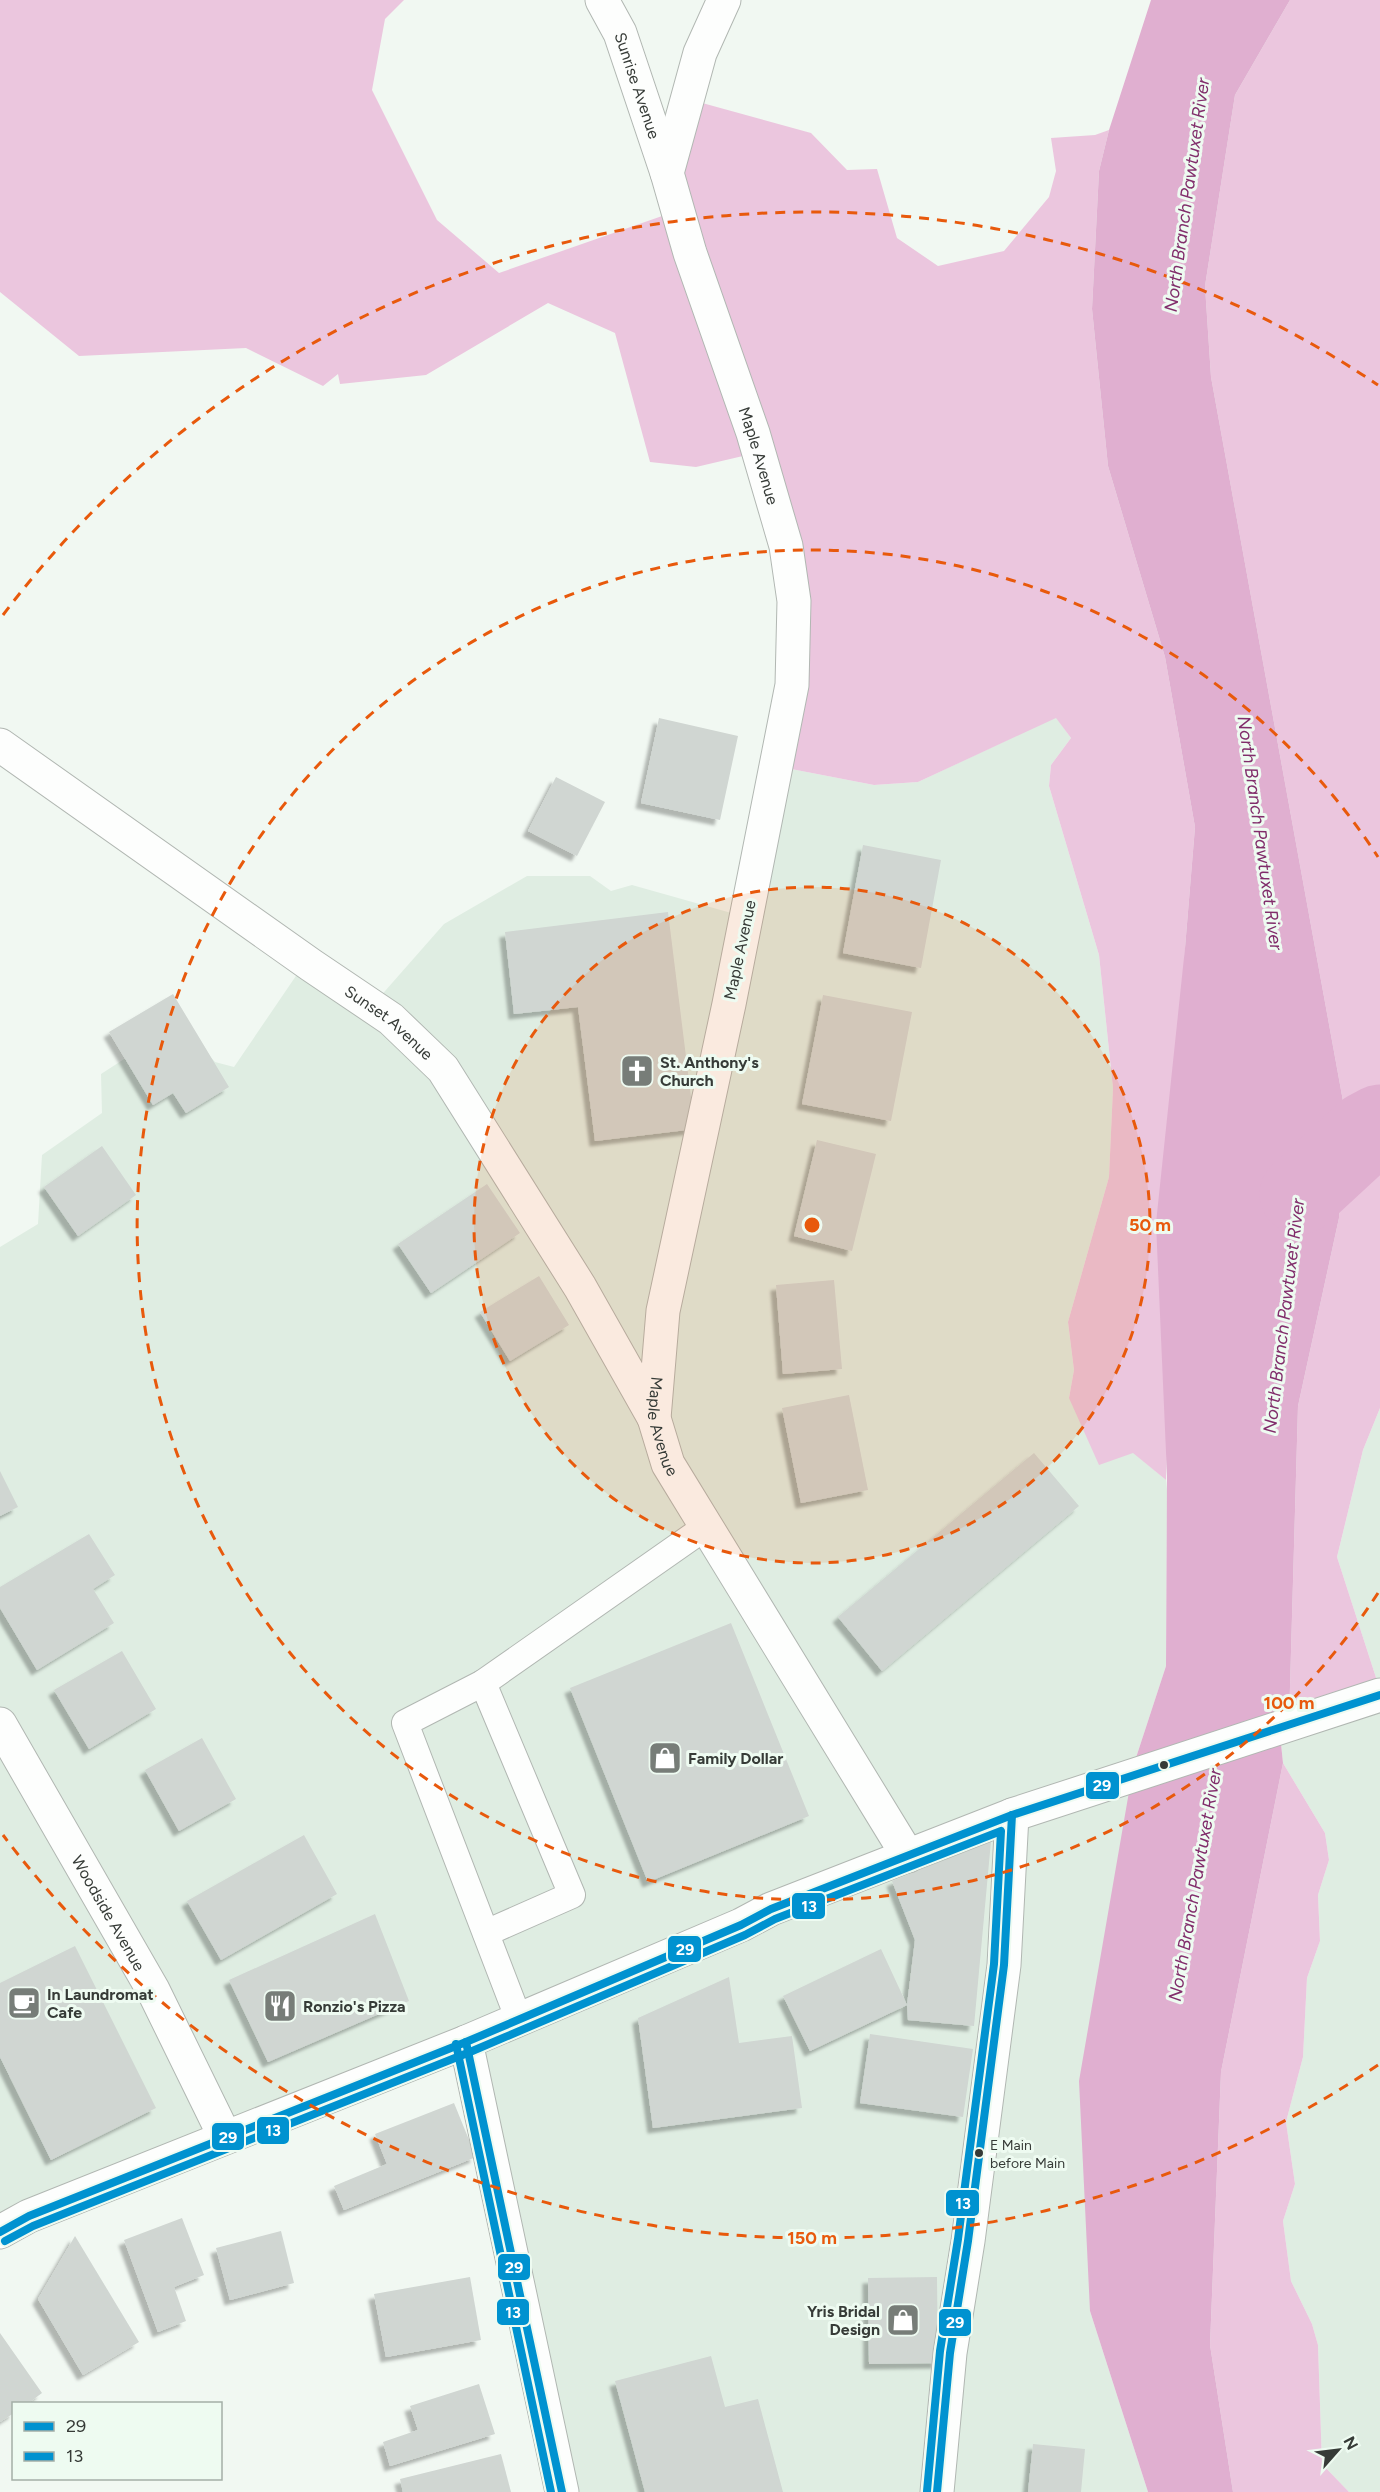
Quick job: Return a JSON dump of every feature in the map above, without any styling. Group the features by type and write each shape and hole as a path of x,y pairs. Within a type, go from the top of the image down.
{"street":[{"name":"Sunrise Avenue","path":"602,0 620,33 667,173"},
{"path":"667,173 700,53 724,0"},
{"name":"Maple Avenue","path":"667,173 690,253 753,433 770,489 786,546 794,608 792,685 732,993 663,1311 654,1418 668,1464 908,1856"},
{"name":"Sunset Avenue","path":"0,745 311,965 391,1018 443,1068 580,1287 654,1418"},
{"path":"0,2232 29,2216 519,2020 741,1925 771,1909 1012,1815 1380,1695"},
{"name":"Woodside Avenue","path":"0,1724 153,1990 225,2137"},
{"path":"937,2492 950,2353 968,2241 1005,1965 1012,1815"},
{"path":"466,2042 562,2492"}],"lane":[{"path":"519,2020 405,1723 483,1683 707,1526"},
{"path":"483,1683 572,1895 486,1933"}],"shaded area":[{"path":"0,0 404,0 385,19 372,90 437,220 499,273 665,215 695,101 811,133 847,170 877,169 897,238 938,266 1004,251 1049,197 1056,171 1051,138 1095,135 1109,130 1099,171 1092,309 1108,466 1165,657 1195,827 1185,948 1166,1480 1133,1453 1099,1465 1069,1398 1074,1370 1068,1322 1109,1177 1113,1088 1099,955 1049,786 1051,765 1071,738 1056,718 918,782 874,785 786,768 798,685 760,452 696,467 650,462 615,333 548,303 426,375 340,384 338,374 323,386 246,348 79,356 0,292"},
{"path":"1290,0 1380,0 1380,1408 1363,1450 1337,1557 1380,1690 1289,1722 1298,1406 1339,1218 1345,1112 1211,377 1205,286 1235,95"},
{"path":"1056,717 1071,738 1051,765 1049,786 1099,955 1113,1088 1109,1177 1068,1322 1074,1370 1069,1398 1166,1480 1167,1490 1166,1666 1130,1776 1090,2311 1148,2492 568,2492 472,2050 0,2238 0,1247 38,1224 42,1155 102,1113 101,1074 180,1023 215,1062 234,1067 302,967 378,999 444,924 527,876 590,876 611,891 632,885 742,916 786,768 874,785 918,782"},
{"path":"1380,1408 1380,1690 1337,1557 1363,1450"},
{"path":"1380,1694 1380,2492 1349,2492 1322,2464 1318,2345 1312,2324 1291,2281 1283,2221 1295,2184 1286,2122 1303,2057 1307,1978 1320,1941 1318,1895 1329,1860 1325,1833 1283,1763 1280,1734"},
{"path":"1283,1763 1325,1833 1329,1860 1318,1895 1320,1941 1307,1978 1303,2057 1286,2122 1295,2184 1283,2221 1291,2281 1312,2324 1318,2345 1322,2464 1349,2492 1233,2492 1210,2345 1221,2072"}],"water":[{"name":"North Branch Pawtuxet River","path":"1151,0 1290,0 1235,95 1205,286 1211,377 1345,1112 1339,1218 1298,1406 1289,1722 1280,1734 1283,1763 1221,2072 1210,2345 1233,2492 1148,2492 1090,2311 1079,2081 1130,1776 1166,1666 1167,1475 1156,1223 1185,948 1195,827 1165,657 1108,466 1092,309 1099,171 1109,130"}],"building":[{"path":"659,718 738,736 720,820 641,803"},
{"path":"556,777 605,802 577,856 528,831"},
{"path":"863,845 941,860 921,968 843,953"},
{"name":"St. Anthony's Church","path":"668,912 695,1129 595,1141 578,1007 514,1014 505,932"},
{"path":"173,994 229,1087 186,1113 173,1093 153,1105 109,1032"},
{"path":"823,995 912,1012 891,1121 802,1104"},
{"path":"817,1140 876,1154 852,1251 794,1236"},
{"path":"102,1146 136,1195 78,1236 44,1187"},
{"path":"487,1184 520,1233 431,1293 398,1244"},
{"path":"539,1276 569,1325 510,1361 480,1312"},
{"path":"834,1280 842,1369 783,1374 776,1285"},
{"path":"849,1395 868,1490 801,1503 782,1408"},
{"path":"1034,1453 1079,1506 882,1671 838,1617"},
{"path":"0,1471 18,1507 0,1516"},
{"path":"89,1534 115,1575 93,1589 114,1623 37,1670 0,1608 0,1587"},
{"path":"731,1623 809,1816 648,1882 570,1688"},
{"path":"122,1651 156,1709 89,1749 54,1690"},
{"path":"202,1738 236,1799 179,1831 145,1770"},
{"path":"304,1835 337,1894 221,1960 187,1901"},
{"path":"991,1841 974,2026 908,2020 907,2005 915,1940 892,1881"},
{"path":"375,1914 409,2001 268,2062 229,1980"},
{"path":"75,1946 156,2108 51,2160 0,2057 0,1983"},
{"path":"881,1949 907,2005 810,2051 783,1996"},
{"path":"729,1977 739,2043 792,2036 802,2108 653,2128 638,2018"},
{"path":"870,2034 973,2049 963,2117 860,2103"},
{"path":"454,2103 476,2157 344,2210 334,2186 387,2164 375,2134"},
{"path":"182,2218 204,2275 174,2287 186,2321 158,2332 124,2240"},
{"path":"281,2231 294,2283 230,2300 216,2248"},
{"path":"75,2236 139,2342 83,2375 38,2299"},
{"path":"470,2277 481,2340 386,2357 374,2294"},
{"name":"Yris Bridal Design","path":"937,2277 938,2363 869,2364 868,2278"},
{"path":"0,2333 42,2393 30,2402 12,2402 12,2414 0,2422"},
{"path":"711,2356 725,2407 758,2399 783,2492 645,2492 615,2381"},
{"path":"479,2384 495,2434 390,2466 383,2442 418,2430 410,2406"},
{"path":"1033,2444 1085,2449 1081,2492 1028,2492"},
{"path":"501,2454 511,2492 403,2492 400,2479"}],"waterway":[{"name":"North Branch Pawtuxet River","path":"1300,1194 1367,1132 1380,1125"}],"transit line":[{"name":"29","path":"0,2232 29,2216 466,2042 741,1925 771,1909 1012,1815 1380,1695"},
{"name":"29","path":"937,2492 950,2353 968,2241 1004,1965 1012,1815"},
{"name":"13","path":"5,2241 33,2226 470,2052 745,1935 775,1919 1001,1831 994,1964 958,2239 940,2351 927,2491"},
{"name":"29","path":"466,2042 562,2492"},
{"name":"13","path":"456,2044 551,2492"}],"place":[{"name":"St. Anthony's Church","path":"637,1071"},
{"name":"Family Dollar","path":"665,1758"},
{"name":"In Laundromat Cafe","path":"24,2003"},
{"name":"Ronzio's Pizza","path":"280,2006"},
{"name":"E Main before Main","path":"979,2153"},
{"name":"Yris Bridal Design","path":"903,2320"}]}
